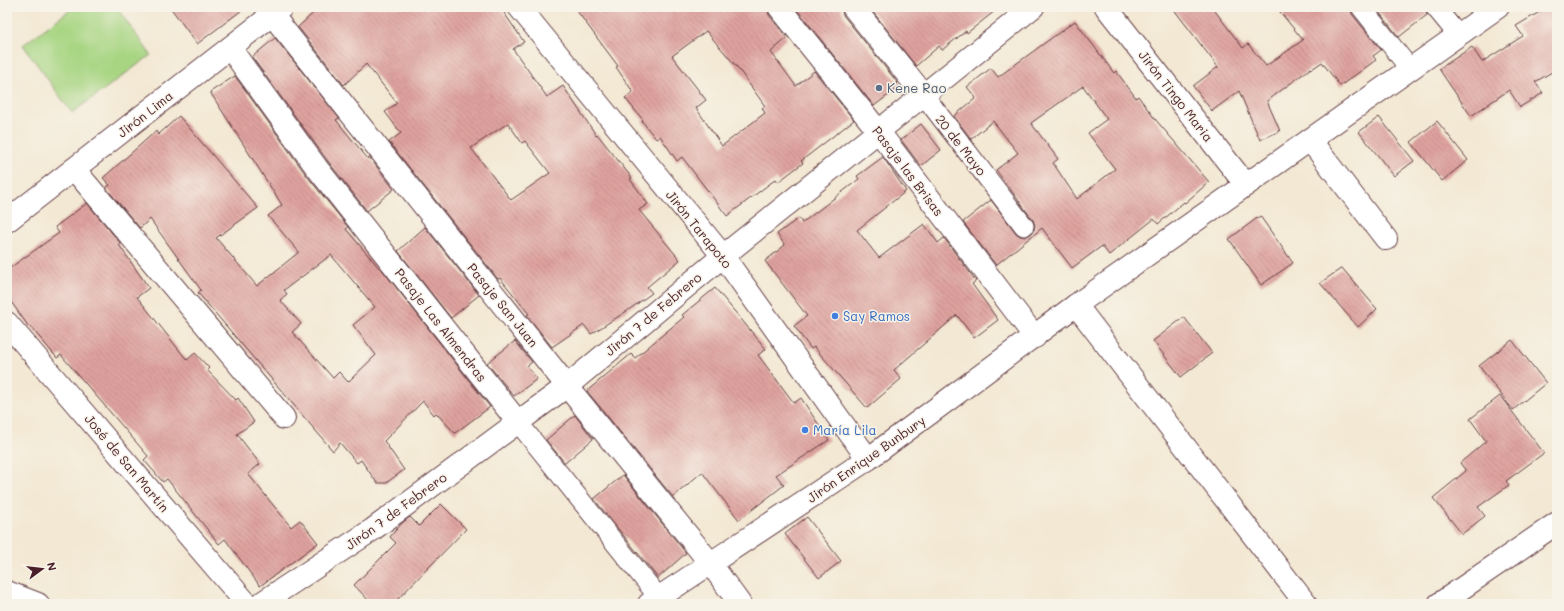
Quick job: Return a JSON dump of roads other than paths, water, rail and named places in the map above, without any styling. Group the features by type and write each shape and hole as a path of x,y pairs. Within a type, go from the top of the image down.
{"street":[{"name":"Jirón Tarapoto","path":"519,7 723,256 868,459"},
{"name":"Pasaje las Brisas","path":"779,7 879,132 1035,337"},
{"name":"20 de Mayo","path":"853,7 923,94 1024,226"},
{"name":"Jirón 7 de Febrero","path":"260,604 372,530 517,421 567,386 723,256 1033,7"},
{"name":"Jirón Tingo Maria","path":"1106,7 1246,185"},
{"path":"1361,7 1410,69"},
{"path":"1435,7 1458,35"},
{"name":"Jirón Enrique Bunbury","path":"658,602 711,564 868,459 1035,337 1076,305 1498,7"},
{"name":"Jirón Lima","path":"7,221 230,48 273,10"},
{"name":"Pasaje San Juan","path":"273,10 567,386 711,564 740,604"},
{"name":"Pasaje Las Almendras","path":"230,48 317,168 658,602"},
{"path":"1310,140 1386,239"},
{"path":"74,168 284,418"},
{"path":"1076,305 1306,604"},
{"name":"José de San Martín","path":"7,323 247,604"},
{"path":"1439,604 1557,523"},
{"path":"7,592 38,604"}],"place":[{"name":"Kene Rao","path":"879,88"},
{"name":"Say Ramos","path":"835,316"},
{"name":"María Lila","path":"805,430"}]}
